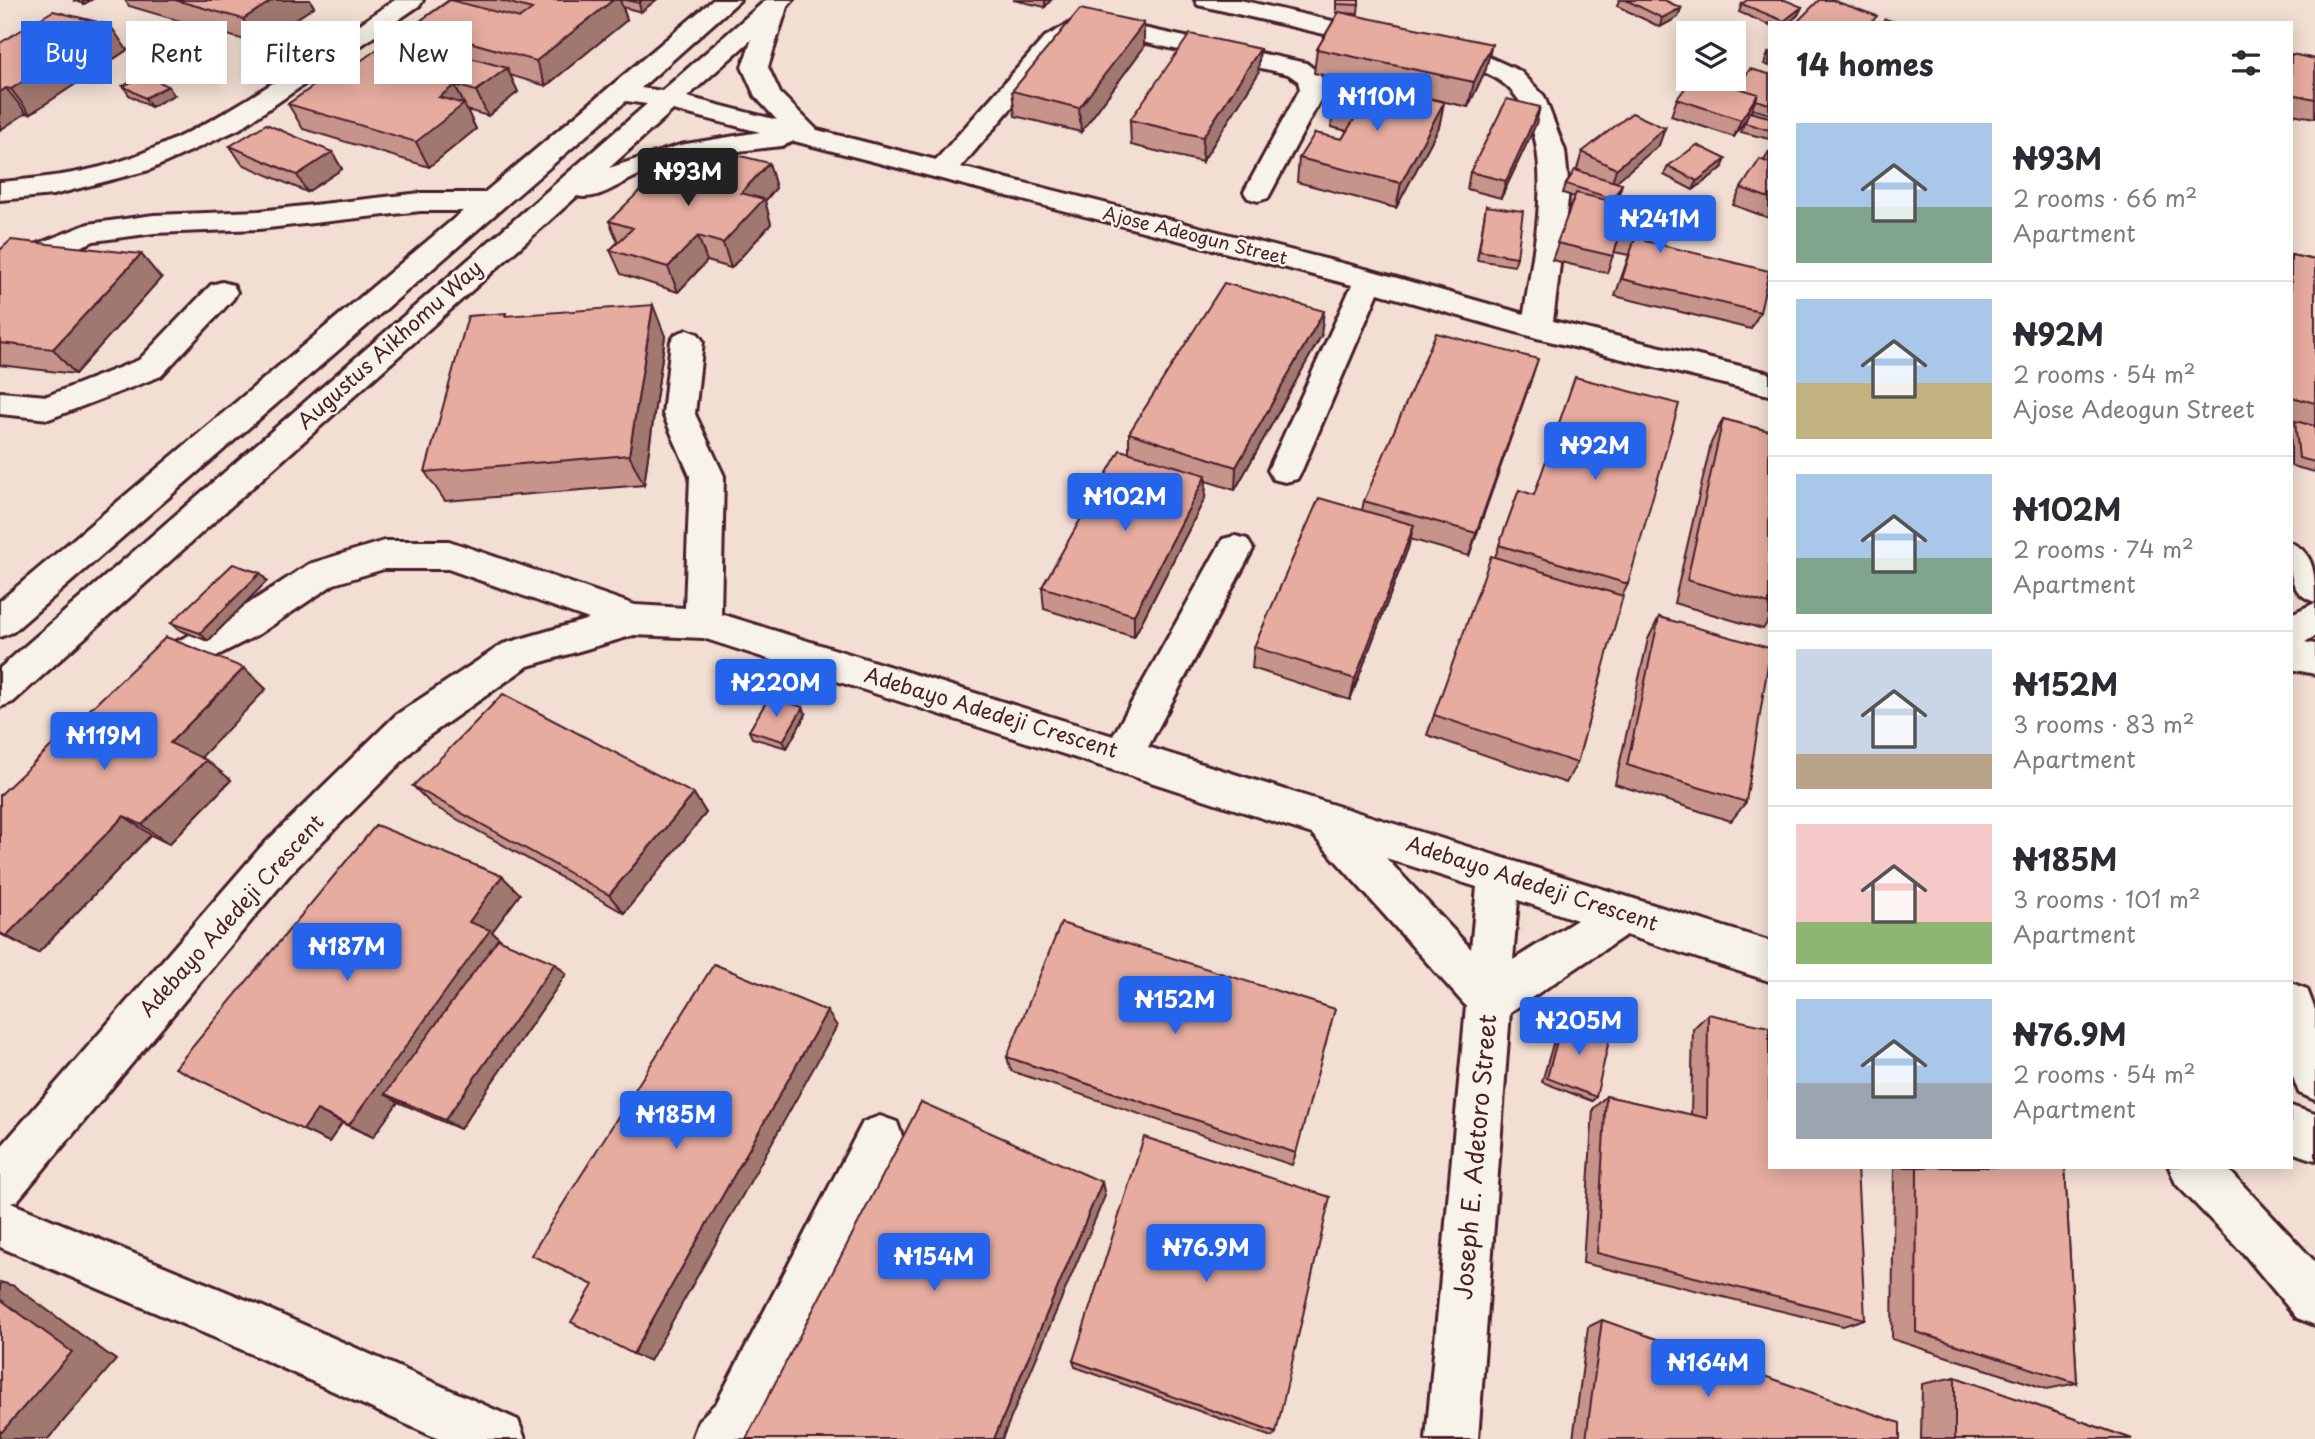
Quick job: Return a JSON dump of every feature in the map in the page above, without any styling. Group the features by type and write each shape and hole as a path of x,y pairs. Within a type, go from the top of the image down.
{"street":[{"name":"Augustus Aikhomu Way","path":"0,622 728,0"},
{"path":"1207,0 1473,59 1511,76 1531,96 1542,121 1550,151 1555,191 1537,328"},
{"path":"0,191 53,186 139,164 218,128 404,2"},
{"name":"Augustus Aikhomu Way","path":"0,691 779,2"},
{"path":"779,2 755,67 768,96 808,136"},
{"path":"941,172 1054,42 1083,26 1097,25 1297,68 1310,78 1313,89 1258,192"},
{"name":"Ajose Adeogun Street","path":"619,92 667,100 1369,280 1537,328 1768,384"},
{"path":"530,220 614,173 670,154 733,143 808,136"},
{"path":"0,275 12,264 88,233 154,224 295,217 421,202 491,202"},
{"path":"1285,470 1369,280"},
{"path":"0,403 49,408 150,369 222,292"},
{"path":"687,341 679,414 707,475 703,623"},
{"path":"1124,754 1235,549"},
{"path":"132,699 170,662 246,624 321,574 384,555 449,555 634,620"},
{"path":"2293,559 2315,588"},
{"path":"2293,631 2315,618"},
{"name":"Adebayo Adedeji Crescent","path":"0,1184 276,860 410,727 516,655 634,620 703,623 1323,817 1768,961"},
{"path":"2293,654 2315,659"},
{"path":"1323,817 1489,1000 1623,914"},
{"name":"Joseph E. Adetoro Street","path":"1452,1439 1499,874"},
{"path":"2293,1010 2315,1077"},
{"path":"2293,1130 2315,1137"},
{"path":"718,1439 735,1420 880,1139"},
{"path":"2195,1169 2261,1237 2315,1300"},
{"path":"0,1223 243,1324 499,1439"}],"building":[{"path":"175,0 273,0 243,19"},
{"path":"450,0 520,18 532,9 499,0 613,0 536,61 472,43 472,21 420,21"},
{"path":"1337,0 1359,0 1359,5 1337,4"},
{"path":"1626,0 1664,0 1681,8 1662,18"},
{"path":"1747,0 1785,0 1802,7 1784,21 1742,4"},
{"path":"1819,0 1832,0 1877,16 1873,21 1798,21"},
{"path":"1080,9 1144,23 1079,108 1012,91"},
{"path":"53,11 94,21 36,21"},
{"path":"1339,12 1492,44 1474,82 1317,49"},
{"path":"21,30 21,83 0,92 0,43"},
{"path":"1190,34 1260,49 1203,137 1130,120"},
{"path":"374,51 374,84 472,84 472,58 507,68 476,91 455,85 439,97 464,104 416,142 288,104 316,84 360,84 360,61"},
{"path":"2293,54 2315,59 2315,99 2293,94"},
{"path":"1750,69 1768,74 1768,104 1756,100 1758,94 1746,90 1746,75"},
{"path":"1348,80 1444,102 1401,183 1299,158 1315,133 1342,139 1361,108 1334,102"},
{"path":"164,84 168,86 145,98 123,86"},
{"path":"1746,90 1758,94 1741,120 1677,99 1683,91"},
{"path":"1507,99 1540,107 1506,181 1470,172"},
{"path":"1749,112 1768,117 1768,130 1745,123"},
{"path":"1632,113 1665,128 1616,169 1582,152"},
{"path":"266,124 332,152 297,175 230,146"},
{"path":"1697,145 1726,159 1697,181 1668,166"},
{"path":"717,150 769,163 741,193 764,199 723,243 698,236 668,267 610,250 633,228 609,221 667,164 695,172"},
{"path":"1760,159 1768,163 1768,198 1741,188"},
{"path":"1575,170 1622,184 1613,199 1566,184"},
{"path":"1576,193 1654,211 1645,241 1768,271 1760,312 1622,279 1635,238 1620,235 1613,256 1557,243"},
{"path":"1486,206 1523,211 1517,257 1479,251"},
{"path":"11,240 141,254 53,349 0,343 0,250"},
{"path":"2293,255 2315,260 2315,403 2293,398"},
{"path":"1224,283 1324,311 1236,467 1129,433"},
{"path":"653,305 629,455 425,472 468,316 506,313 505,316"},
{"path":"1436,333 1538,359 1476,533 1364,501"},
{"path":"1575,377 1679,404 1628,584 1499,545 1519,490 1534,495"},
{"path":"1723,419 1768,431 1768,604 1687,580"},
{"path":"2295,421 2315,426 2315,462 2299,458"},
{"path":"1120,450 1206,475 1134,615 1042,587"},
{"path":"1319,498 1414,525 1355,679 1254,647"},
{"path":"1491,556 1623,596 1577,763 1434,715"},
{"path":"233,564 260,573 200,633 171,623"},
{"path":"1659,617 1768,648 1768,664 1746,802 1627,765"},
{"path":"166,637 244,668 170,743 206,760 142,825 124,816 6,936 0,933 0,795"},
{"path":"503,694 694,794 609,895 413,786"},
{"path":"769,697 803,707 783,741 749,731"},
{"path":"376,825 502,876 469,922 490,930 349,1125 317,1110 303,1130 175,1068"},
{"path":"1061,923 1335,1009 1296,1153 1007,1057"},
{"path":"498,939 555,963 445,1120 385,1094"},
{"path":"714,964 827,1011 633,1354 571,1322 593,1285 531,1255"},
{"path":"1708,1014 1768,1027 1768,1169 1857,1169 1865,1319 1597,1253 1606,1096 1707,1118"},
{"path":"1563,1018 1610,1036 1596,1097 1547,1078"},
{"path":"921,1102 1102,1182 994,1439 746,1439"},
{"path":"1144,1137 1330,1197 1276,1433 1073,1361"},
{"path":"1917,1169 2065,1169 2077,1383 1916,1332"},
{"path":"0,1299 72,1352 0,1434"},
{"path":"1602,1320 1900,1423 1900,1439 1586,1439"},
{"path":"1955,1377 2132,1439 1955,1439"}]}
